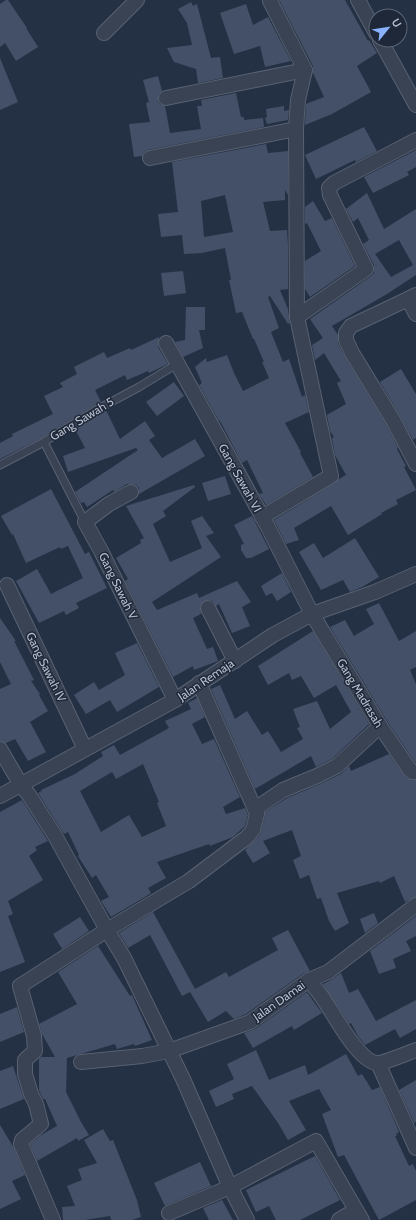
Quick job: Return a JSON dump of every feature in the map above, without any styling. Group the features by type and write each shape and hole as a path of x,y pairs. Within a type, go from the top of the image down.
{"street":[{"path":"104,33 137,0"},
{"path":"262,517 331,476 297,317 296,129 298,100 305,70 270,1 271,0"},
{"path":"358,0 368,18"},
{"path":"384,48 416,105"},
{"path":"166,98 305,70"},
{"path":"150,158 296,129"},
{"path":"297,317 366,270 330,195 329,188 334,183 416,140"},
{"path":"416,314 412,297 351,326 346,333 346,340 352,353 393,420 416,464"},
{"name":"Gang Sawah VI","path":"166,343 262,517 312,614"},
{"path":"85,522 109,504 131,492"},
{"name":"Gang Sawah V","path":"85,522 175,700"},
{"name":"Jalan Remaja","path":"0,796 175,700 273,634 312,614 375,592 416,574"},
{"name":"Gang Sawah IV","path":"3,583 86,749"},
{"path":"208,608 234,661"},
{"name":"Gang Madrasah","path":"312,614 380,726 413,771"},
{"path":"53,1220 21,1144 22,1140 40,1124 36,1104 31,1094 25,1074 25,1060 35,1050 34,1036 20,986 107,930 189,881 246,838 253,830 257,814 199,683"},
{"path":"255,809 283,790 337,766 380,726"},
{"path":"0,749 21,785 54,834 139,986 230,1187 247,1220"},
{"path":"309,980 328,972 416,905"},
{"name":"Jalan Damai","path":"81,1062 142,1056 169,1051 250,1022 309,980 361,1054 369,1061 378,1063"},
{"path":"416,1050 378,1063 416,1148"},
{"path":"169,1214 230,1187 316,1141 359,1215 339,1220"}],"lane":[{"name":"Gang Sawah 5","path":"85,522 44,442 96,410 139,387 177,364"},
{"path":"0,465 44,442"}],"building":[{"path":"8,0 38,47 16,61 5,43 0,47 0,4"},
{"path":"279,0 345,0 368,41 368,48 374,48 377,53 357,66 371,92 332,114 305,125 306,104 324,97 313,73 313,66"},
{"path":"191,2 193,6 197,4 211,58 220,57 223,78 198,83 196,69 174,62 167,48 192,45 187,23 178,9"},
{"path":"246,4 253,25 268,17 291,61 265,67 260,46 234,54 220,13"},
{"path":"0,58 18,102 0,110"},
{"path":"158,76 162,91 158,95 158,100 160,104 165,106 170,133 201,129 197,106 202,106 201,100 236,93 241,117 244,117 244,120 263,118 264,127 148,150 144,152 142,156 134,157 129,124 150,122 146,103 149,102 143,80"},
{"path":"284,106 284,111 289,110 288,120 267,124 265,118 267,117 266,109"},
{"path":"364,127 377,151 356,162 355,160 316,179 305,155"},
{"path":"266,144 268,153 288,151 288,195 285,190 285,200 263,202 270,231 287,230 288,289 280,290 288,309 290,323 288,324 270,296 268,297 279,328 271,332 283,362 289,359 302,397 305,395 309,412 285,423 313,477 266,505 259,494 263,493 247,460 242,463 199,385 202,383 195,367 206,358 207,362 227,355 243,391 269,378 262,362 264,362 242,312 236,313 229,280 231,280 225,248 202,253 184,254 182,235 161,237 158,214 178,212 172,162","holes":["225,195 233,232 204,237 201,201"]},
{"path":"416,150 416,167 407,172 409,175 373,193 364,177"},
{"path":"367,193 384,229 416,209 416,275 332,326 338,335 338,343 345,357 386,424 406,466 404,467 416,490 396,500 398,504 381,513 382,514 348,535 331,506 294,528 299,540 286,544 274,520 346,475 335,455 332,438 334,437 330,431 327,415 346,404 337,383 341,381 324,353 315,360 312,345 323,338 310,319 374,273 374,265 363,244 369,240 358,218 353,222 346,209","holes":["399,240 413,265 391,277 375,254"]},
{"path":"313,201 325,221 332,218 355,266 310,297 305,289 305,261 321,251 307,223 305,224 305,207"},
{"path":"183,271 186,293 164,296 161,273"},
{"path":"186,307 205,307 205,330 199,330 203,348 183,357 175,342 185,340"},
{"path":"159,337 158,347 168,364 149,373 148,371 127,380 125,375 95,390 101,402 42,438 0,459 0,443 13,436 12,434 53,414 44,396 63,387 60,383 77,374 74,367 104,352 107,358 130,348 131,350"},
{"path":"401,369 416,394 416,438 413,440 380,382"},
{"path":"174,382 184,396 157,416 146,402"},
{"path":"106,410 120,439 145,421 155,436 149,440 162,458 195,439 205,456 139,494 139,488 136,485 127,484 114,492 113,490 87,507 84,502 81,503 75,492 138,450 136,448 68,472 63,456 85,448 75,429"},
{"path":"225,476 231,494 208,501 202,483"},
{"path":"194,485 195,487 163,511 166,516 153,524 170,562 202,548 191,521 202,516 214,533 206,536 221,557 152,602 157,610 197,593 199,598 237,581 251,602 242,607 250,626 232,633 219,604 216,606 213,601 204,601 200,607 201,614 193,618 207,649 213,647 218,661 194,670 193,666 173,677 125,581 128,579 116,558 141,543 140,540 144,538 126,506"},
{"path":"51,489 85,554 89,552 107,588 76,603 79,608 66,615 64,611 39,623 16,581 37,569 51,594 83,578 68,546 61,549 60,547 26,563 13,534 12,535 1,516"},
{"path":"252,516 269,549 251,558 246,558 241,550 241,545 244,544 234,525"},
{"path":"355,538 379,577 350,592 343,580 321,590 299,552 314,543 323,558"},
{"path":"282,573 291,592 277,601 272,593 266,596 261,586"},
{"path":"379,603 399,641 416,631 416,667 410,670 416,684 416,764 387,721 330,627 345,620 354,636 374,624 366,609"},
{"path":"0,618 16,641 14,641 34,680 31,681 40,694 39,695 48,711 30,722 46,752 28,761 15,739 6,743 0,741 0,689 11,684 0,662"},
{"path":"313,631 369,724 332,759 316,767 311,756 255,789 211,689 220,685 235,719 247,711 262,735 268,731 281,752 303,739 297,728 300,727 293,709 317,701 330,729 351,712 336,685 314,698 301,676 292,680 289,673 268,685 258,666"},
{"path":"137,643 159,687 117,712 110,700 86,714 74,695 94,682 99,690 125,675 115,653"},
{"path":"197,698 205,717 192,724 202,744 214,739 240,797 223,807 226,814 245,808 248,815 245,826 233,837 210,846 209,844 157,862 166,878 148,888 151,893 111,917 101,901 109,897 96,875 92,878 78,856 79,855 68,832 64,834 38,793 42,791 41,790 75,774 103,756 101,752 114,745 120,755 169,728 165,721 191,709 188,703","holes":["143,764 159,802 157,803 166,826 142,837 129,815 101,832 80,791 112,772 116,779"]},
{"path":"389,754 406,778 416,780 416,897 405,902 394,876 380,883 379,881 337,893 349,923 335,931 329,921 321,898 317,899 309,875 300,879 293,860 301,856 292,830 263,841 270,853 253,863 245,850 260,835 265,812 287,798 341,774 349,766 351,771"},
{"path":"22,800 48,841 35,847 37,850 29,856 43,880 8,901 13,914 8,916 25,962 0,972 0,812"},
{"path":"153,912 195,989 226,972 229,977 278,950 272,938 288,930 310,971 304,973 246,1014 234,1019 226,1011 208,1022 190,992 182,996 150,935 128,948 119,933"},
{"path":"374,913 378,923 365,933 360,919"},
{"path":"416,916 416,936 406,941 411,951 393,959 396,968 379,974 370,951"},
{"path":"80,917 89,931 62,949 53,934"},
{"path":"98,946 130,996 132,995 152,1040 135,1046 134,1044 117,1049 115,1044 67,1058 66,1092 89,1135 78,1141 77,1138 37,1161 30,1144 41,1135 57,1126 45,1099 43,1099 39,1090 39,1059 41,1057 55,1057 42,1034 39,1024 77,1004 58,972"},
{"path":"341,973 349,993 358,989 376,1021 416,1000 416,1029 400,1038 395,1029 365,1045 351,1023 349,1024 323,984"},
{"path":"307,992 322,1013 294,1030 292,1026 253,1048 244,1033 255,1029"},
{"path":"17,1007 24,1032 0,1042 0,1014"},
{"path":"256,1050 269,1080 305,1065 308,1075 346,1054 358,1076 362,1074 372,1090 380,1087 399,1132 396,1134 397,1136 395,1136 409,1166 413,1164 416,1171 416,1200 379,1220 344,1155 338,1157 322,1114 331,1110 319,1089 289,1101 306,1130 288,1140 252,1086 232,1094 234,1099 216,1107 209,1091 234,1079 227,1064"},
{"path":"13,1066 24,1099 0,1109 0,1071"},
{"path":"416,1080 416,1122 414,1123 399,1090"},
{"path":"0,1125 14,1148 25,1175 12,1181 21,1199 0,1209"},
{"path":"103,1129 110,1141 113,1140 137,1200 141,1217 132,1220 111,1220 110,1216 85,1220 63,1220 62,1207 75,1206 67,1186 82,1180 78,1169 97,1163 84,1140"},
{"path":"315,1156 340,1200 300,1220 276,1220 269,1206 256,1212 246,1190"},
{"path":"200,1162 211,1186 165,1206 154,1183"},
{"path":"222,1200 233,1220 209,1220 203,1208"}]}
